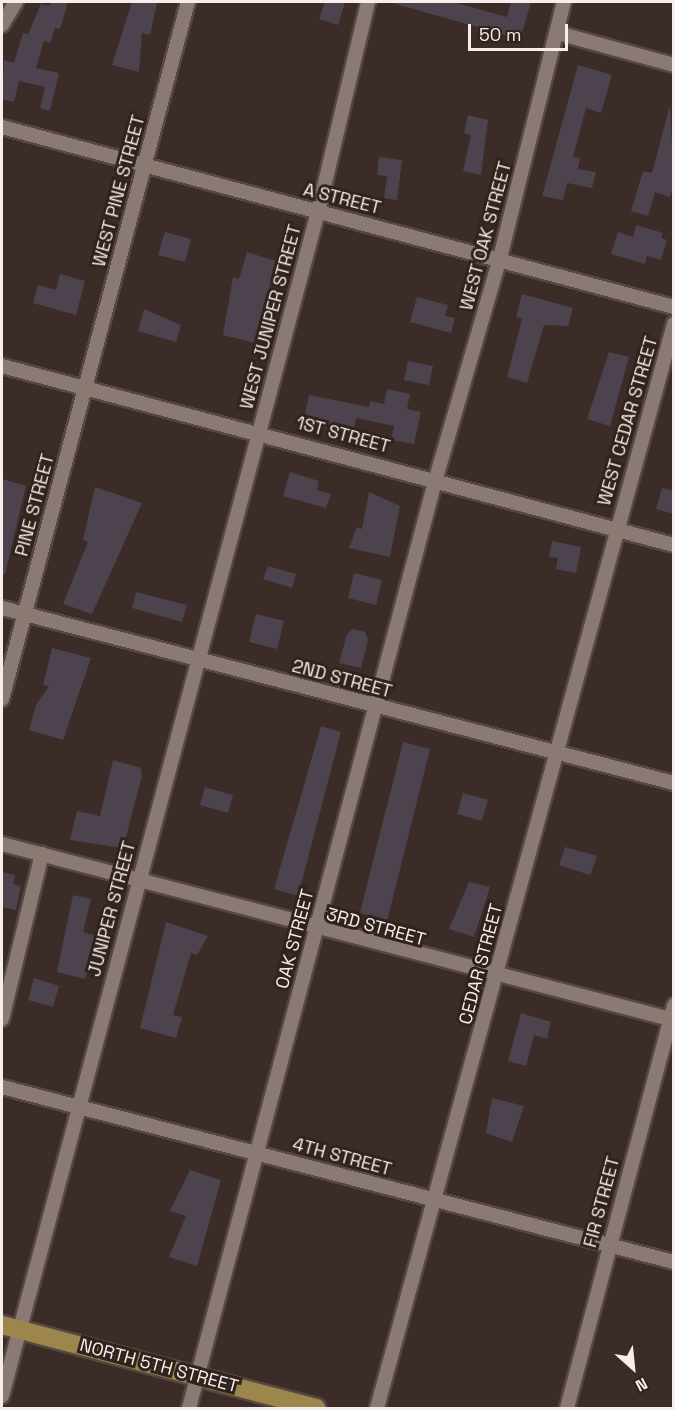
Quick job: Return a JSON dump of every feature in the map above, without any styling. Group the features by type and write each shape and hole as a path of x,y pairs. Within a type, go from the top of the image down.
{"main road":[{"name":"NORTH 5TH STREET","path":"10,1327 316,1408"}],"street":[{"path":"2,25 16,2"},
{"name":"WEST PINE STREET","path":"84,390 188,2"},
{"name":"WEST JUNIPER STREET","path":"258,432 318,212 368,2"},
{"name":"WEST OAK STREET","path":"436,478 501,258 564,2"},
{"path":"558,33 674,65"},
{"name":"A STREET","path":"2,127 144,167 501,258 674,307"},
{"name":"WEST CEDAR STREET","path":"616,529 674,324"},
{"name":"1ST STREET","path":"2,366 84,390 436,478 674,545"},
{"name":"PINE STREET","path":"2,699 84,390"},
{"name":"JUNIPER STREET","path":"2,1396 10,1327 78,1109 258,432"},
{"name":"OAK STREET","path":"189,1408 436,478"},
{"name":"CEDAR STREET","path":"378,1408 497,977 553,754 616,529"},
{"name":"2ND STREET","path":"2,608 553,754 674,783"},
{"name":"3RD STREET","path":"2,844 316,930 672,1020"},
{"path":"2,1019 42,854"},
{"name":"FIR STREET","path":"567,1408 609,1245 672,1020 674,1005"},
{"name":"4TH STREET","path":"2,1087 78,1109 257,1152 674,1262"}],"building":[{"path":"51,2 68,2 60,29 55,28 50,43 44,41 36,68 59,73 50,111 40,108 45,87 19,81 14,102 2,99 4,60 14,63 23,33 28,34 41,4 49,6"},
{"path":"132,2 157,3 150,35 142,33 139,72 112,65"},
{"path":"325,2 345,2 338,25 319,19"},
{"path":"389,2 453,2 507,17 511,2 531,2 520,39"},
{"path":"578,65 612,75 601,113 586,108 573,157 580,158 578,169 596,172 592,188 567,183 563,200 542,196"},
{"path":"670,105 674,183 670,197 655,192 648,216 631,211 643,171 652,173"},
{"path":"468,115 488,120 481,175 463,171 471,135 464,133"},
{"path":"379,157 402,160 397,200 384,198 387,176 377,175"},
{"path":"636,225 663,233 661,238 667,240 661,260 647,256 645,264 611,254 618,232 633,237"},
{"path":"165,232 191,239 185,262 158,255"},
{"path":"247,252 276,261 255,343 223,335 233,277 239,279"},
{"path":"60,274 85,281 76,315 33,303 38,285 56,290"},
{"path":"522,294 573,308 568,326 544,325 527,383 507,377 522,319 516,317"},
{"path":"417,297 448,305 445,316 455,318 451,333 410,322"},
{"path":"144,309 181,325 176,342 138,331"},
{"path":"609,352 629,357 610,426 587,419"},
{"path":"408,361 433,366 429,385 404,380"},
{"path":"387,389 410,394 407,409 421,412 414,444 391,440 394,426 356,418 354,429 337,425 336,432 304,419 309,395 369,407 370,401 384,404"},
{"path":"290,472 319,481 317,490 331,494 326,508 283,496"},
{"path":"2,479 26,486 5,574 2,574"},
{"path":"95,487 142,503 92,614 63,604 88,542 83,540"},
{"path":"662,488 674,491 674,514 656,509"},
{"path":"369,492 400,506 390,557 349,548 357,527 362,529"},
{"path":"552,541 581,547 576,573 556,569 558,558 549,557"},
{"path":"268,566 296,574 292,588 263,579"},
{"path":"354,573 382,580 376,605 348,598"},
{"path":"136,592 187,605 182,622 132,608"},
{"path":"256,614 284,621 277,649 249,642"},
{"path":"353,629 365,632 368,640 361,668 339,663 347,634"},
{"path":"52,648 91,658 63,740 29,730 36,705 49,686 43,685"},
{"path":"321,726 341,732 298,896 274,889"},
{"path":"403,742 430,749 387,921 360,913"},
{"path":"113,760 141,768 142,776 123,848 70,840 77,811 100,816"},
{"path":"205,787 233,795 228,813 200,805"},
{"path":"463,793 488,800 482,821 457,814"},
{"path":"565,847 597,856 590,875 559,865"},
{"path":"2,872 15,875 13,884 21,886 16,910 2,907"},
{"path":"469,882 490,887 474,937 449,929"},
{"path":"73,895 91,899 83,932 99,937 85,979 57,972"},
{"path":"166,922 208,936 197,955 191,953 173,1015 182,1017 176,1038 140,1028"},
{"path":"34,978 59,986 53,1007 28,1000"},
{"path":"521,1013 551,1022 547,1039 534,1035 526,1066 508,1061"},
{"path":"492,1098 524,1106 512,1142 486,1133"},
{"path":"190,1170 221,1180 197,1266 169,1257 186,1216 170,1211"}]}
